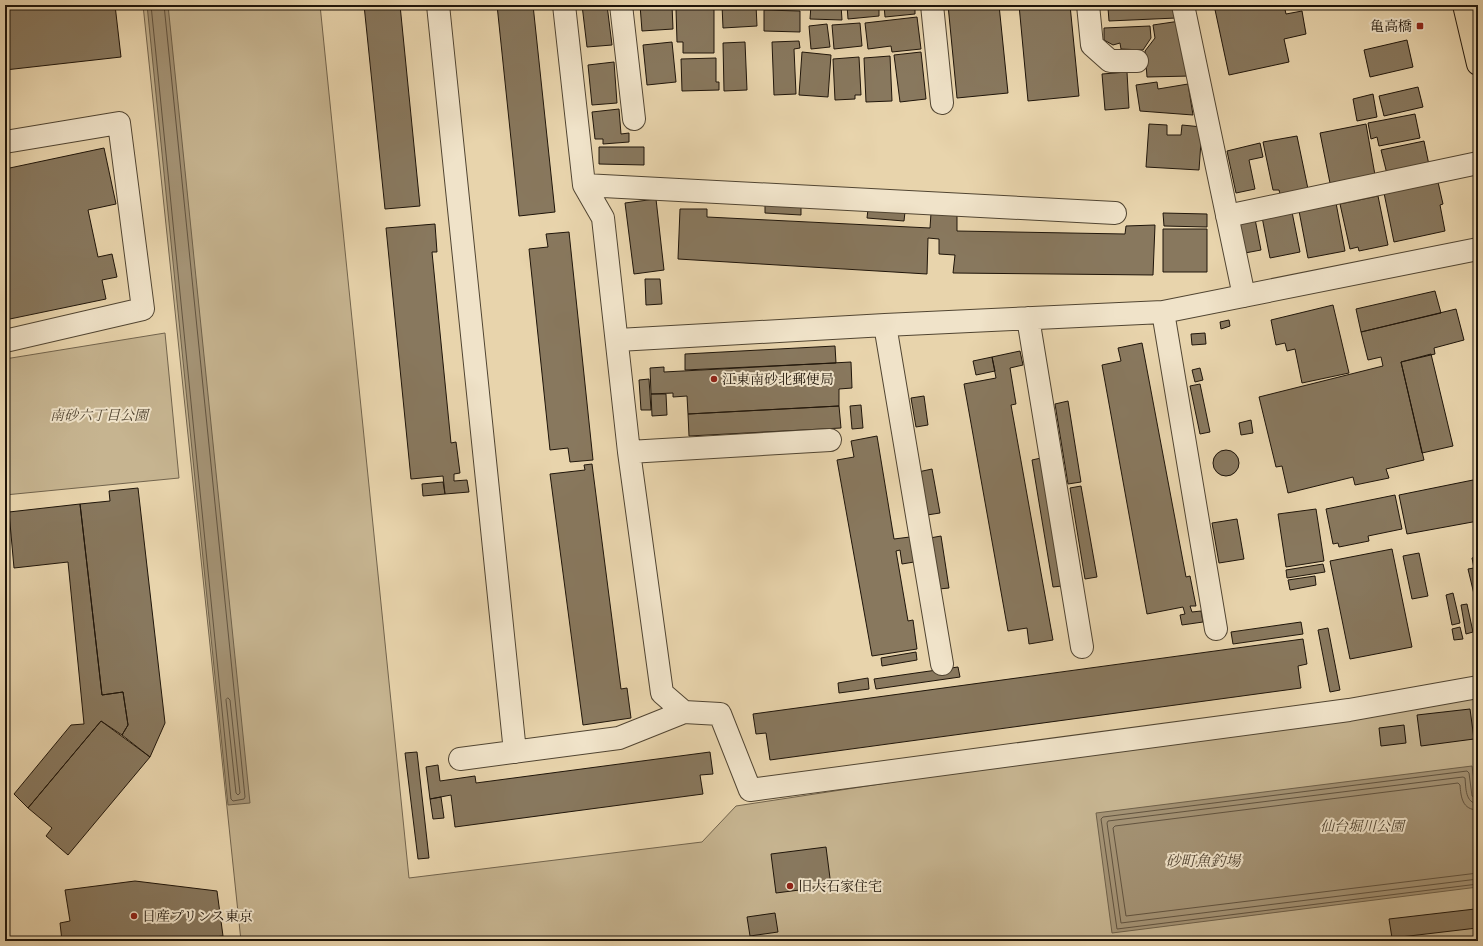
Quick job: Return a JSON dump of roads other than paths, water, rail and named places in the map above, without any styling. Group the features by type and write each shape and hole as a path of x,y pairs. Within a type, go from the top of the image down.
{"main road":[{"path":"1464,5 1478,64"}],"street":[{"path":"438,5 515,752"},
{"path":"564,5 584,185 603,218 618,340 629,452 662,693 684,712"},
{"path":"621,5 634,119"},
{"path":"932,5 942,103"},
{"path":"1088,5 1092,45 1110,61 1137,61"},
{"path":"1183,5 1244,296"},
{"path":"5,142 119,123 142,309 5,341"},
{"path":"1227,216 1478,163"},
{"path":"584,185 1115,213"},
{"path":"618,340 885,325 1163,312 1478,249"},
{"path":"1163,312 1216,628"},
{"path":"1028,318 1082,647"},
{"path":"885,325 942,664"},
{"path":"629,452 830,440"},
{"path":"460,759 619,738 684,712 720,714 750,790 1349,710 1478,687"}],"water":[{"path":"147,5 168,5 250,803 228,805"},
{"name":"砂町魚釣場","path":"1472,766 1478,810 1478,887 1112,933 1096,813"}],"place":[{"name":"亀高橋","path":"1420,26"},
{"name":"江東南砂北郵便局","path":"714,379"},
{"name":"旧大石家住宅","path":"790,886"},
{"name":"日産プリンス東京","path":"134,916"}],"park label":[{"name":"南砂六丁目公園","path":"99,415"},
{"name":"仙台堀川公園","path":"1362,826"}]}
